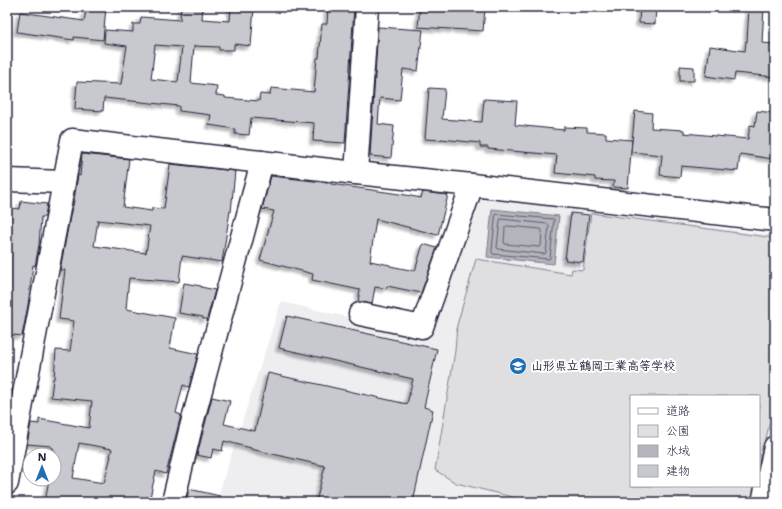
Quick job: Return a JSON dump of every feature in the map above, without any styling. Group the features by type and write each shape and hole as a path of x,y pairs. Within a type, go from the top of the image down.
{"street":[{"path":"356,173 367,7"},
{"path":"7,483 72,140 775,220"},
{"path":"174,502 190,431 262,162"},
{"path":"7,180 64,182"},
{"path":"360,314 422,327 472,185"},
{"path":"763,502 775,447"}],"shaded area":[{"name":"山形県立鶴岡工業高等学校","path":"475,196 775,235 775,412 760,480 760,395 630,395 630,487 759,487 755,502 216,502 281,302 428,335"}],"green space":[{"path":"591,213 775,238 775,398 760,466 760,395 630,395 630,487 755,487 752,502 532,502 456,483 435,470 455,351 457,325 476,259 571,274 572,269 583,270"}],"water":[{"path":"492,209 559,216 554,264 487,257"}],"building":[{"path":"87,7 106,7 103,40 74,37 74,40 17,32 20,12 84,21"},
{"path":"181,7 203,7 202,19 230,21 231,7 254,7 251,46 234,44 234,50 219,50 219,47 194,46 191,83 217,86 216,95 225,96 225,98 259,101 260,94 270,95 271,88 314,92 322,24 327,24 328,7 354,7 345,143 313,141 314,123 251,118 249,135 235,134 235,129 209,125 211,115 179,111 179,106 104,98 103,111 75,109 77,82 121,84 127,46 104,43 105,30 133,32 133,24 140,24 141,17 180,20","holes":["155,45 182,47 178,82 151,79"]},
{"path":"420,7 485,9 483,31 418,27"},
{"path":"640,7 656,7 655,24 639,23"},
{"path":"749,7 764,7 762,43 775,44 775,77 735,73 734,80 706,76 710,46 745,51"},
{"path":"378,27 423,30 418,71 403,69 400,100 380,98 378,124 394,126 391,158 370,156"},
{"path":"680,66 694,67 694,81 680,81"},
{"path":"429,88 445,89 442,119 482,122 484,99 517,101 515,125 564,130 564,127 587,128 587,132 606,133 606,138 632,140 628,188 613,187 614,181 595,180 595,177 555,173 557,155 488,149 488,147 480,147 480,143 425,139"},
{"path":"635,111 652,113 651,128 684,130 684,133 748,139 750,125 755,126 757,111 775,113 773,159 740,154 738,171 681,166 680,177 660,175 662,155 631,152"},
{"path":"82,154 129,159 123,207 152,211 152,208 164,209 170,164 235,171 231,212 230,211 222,262 182,256 179,282 129,278 126,309 175,318 170,348 198,354 189,387 183,385 176,413 181,415 166,474 156,471 149,502 45,502 48,487 62,487 62,447 27,444 31,423 39,424 39,419 89,428 92,401 51,397 56,350 70,351 74,321 59,319 65,270 60,270 78,175 80,176","holes":["98,220 150,226 146,253 94,246","79,443 112,449 104,483 73,478"]},
{"path":"271,176 331,183 421,198 423,192 448,195 438,235 376,219 370,261 415,271 423,244 437,248 421,293 387,286 386,289 375,287 372,304 358,302 360,290 312,280 313,274 260,260 274,211 262,209"},
{"path":"21,201 47,204 45,217 41,217 39,245 35,266 33,265 22,336 7,334 7,248 11,208 20,209"},
{"path":"571,213 589,215 583,262 565,260"},
{"path":"184,283 215,290 207,319 179,313"},
{"path":"287,316 437,349 424,407 433,410 413,502 316,502 325,466 251,449 224,441 222,451 213,449 211,458 197,455 212,397 230,401 224,424 255,431 268,373 407,404 413,379 279,348"},
{"path":"189,489 220,496 219,502 186,502"}],"place":[{"name":"山形県立鶴岡工業高等学校","path":"518,366"}]}
